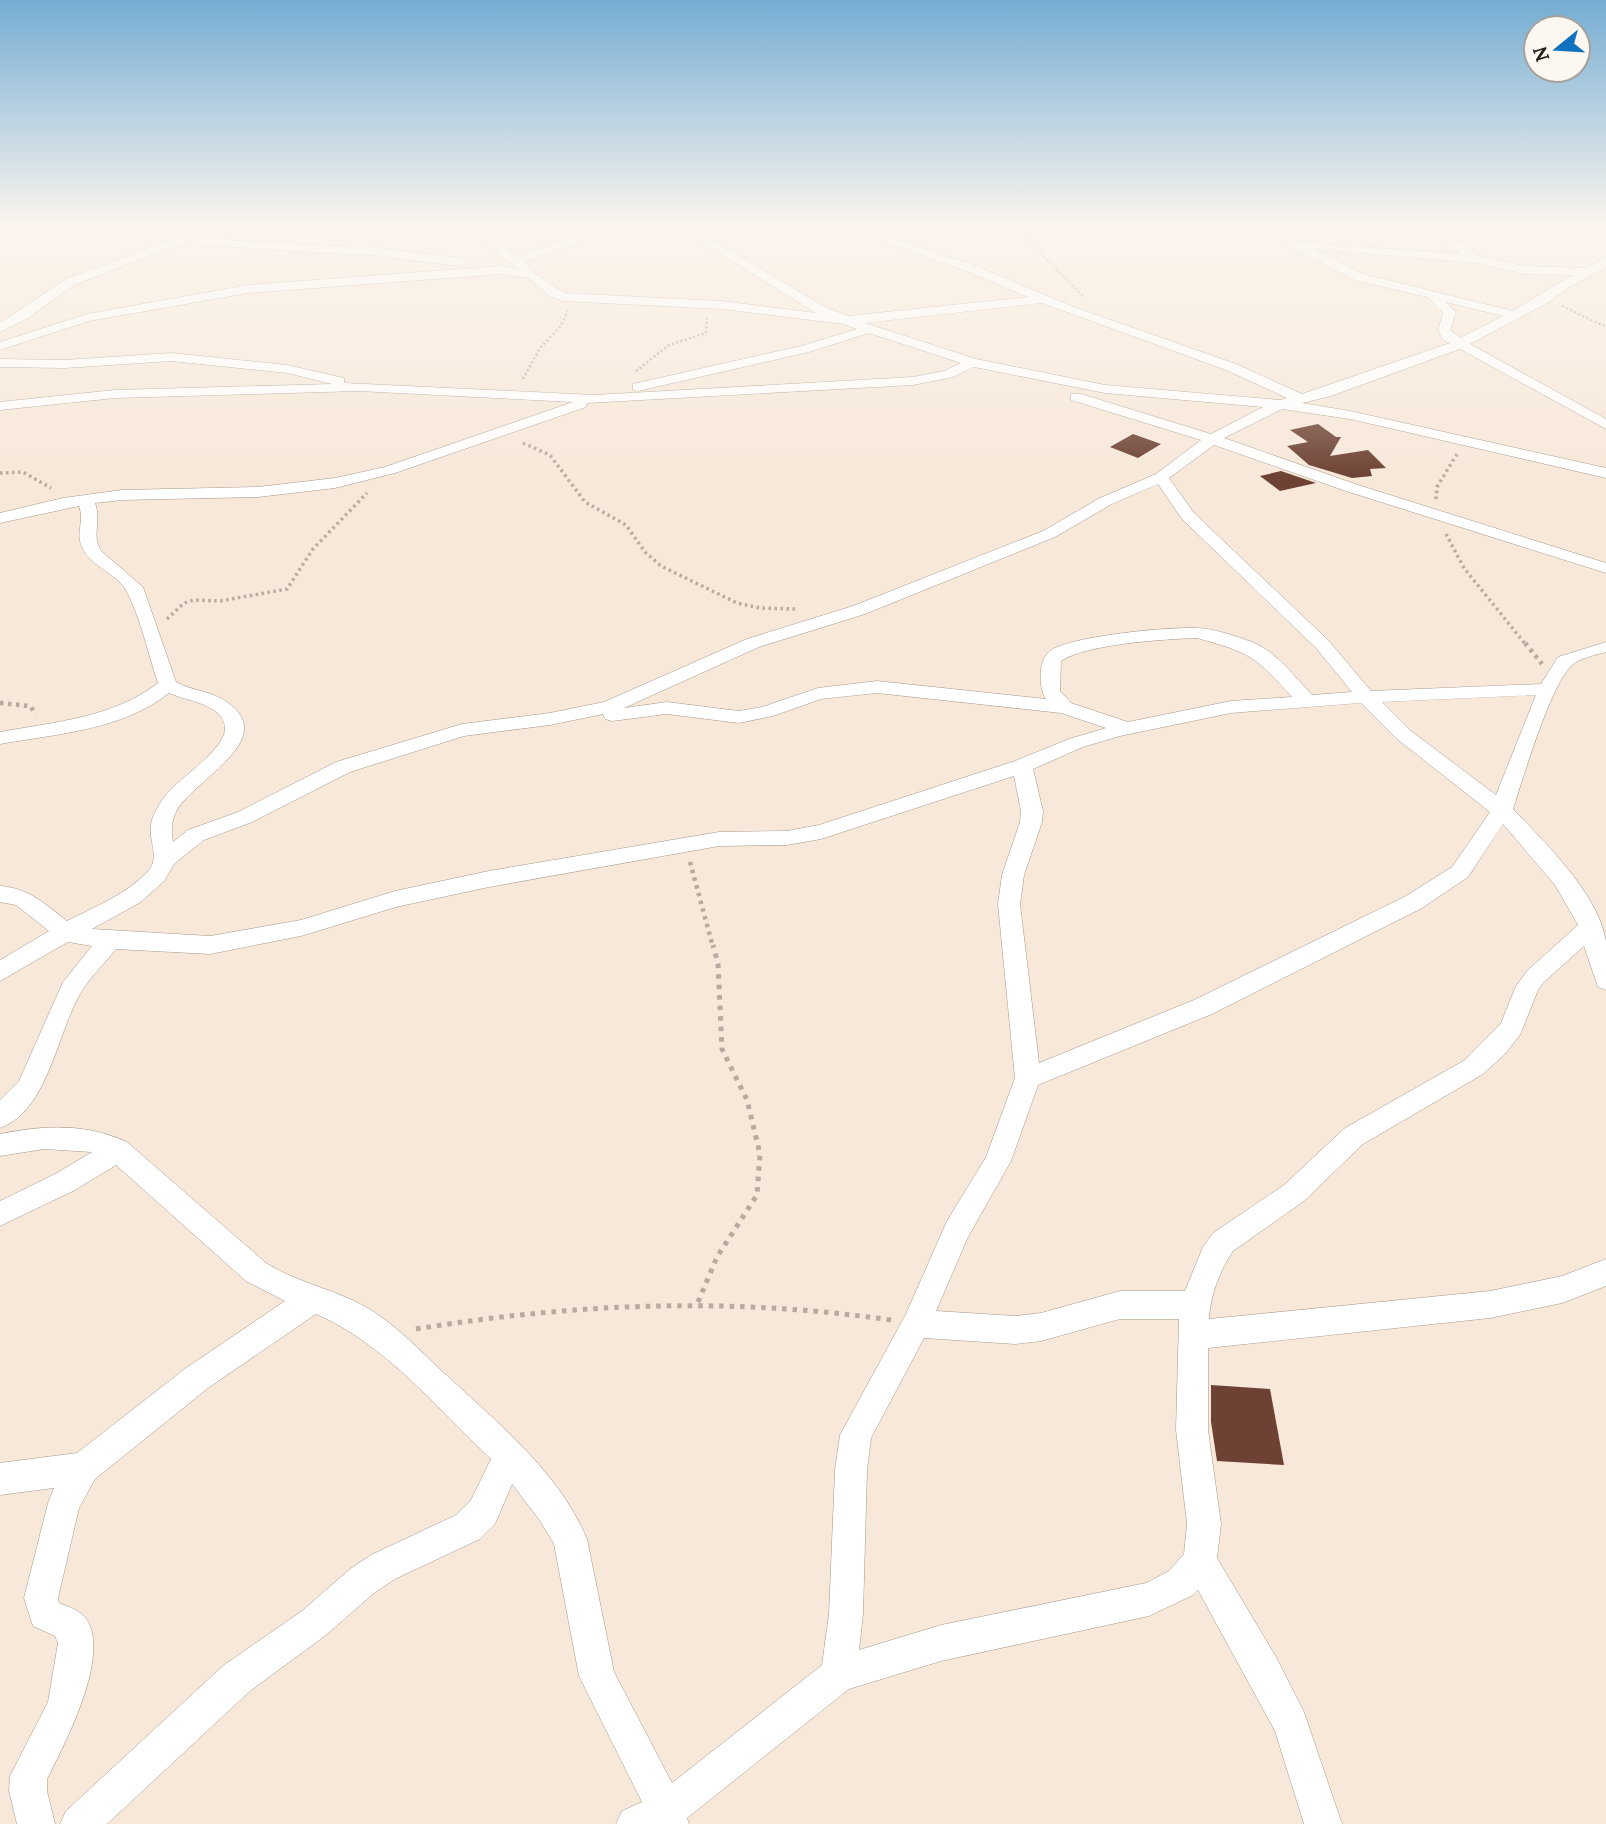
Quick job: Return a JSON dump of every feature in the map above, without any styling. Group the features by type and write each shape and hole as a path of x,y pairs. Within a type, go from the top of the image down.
{"street":[{"path":"0,328 34,308"},
{"path":"0,346 87,318 139,308"},
{"path":"743,308 846,320 967,308"},
{"path":"818,308 869,329 973,363 1062,382 1105,390 1280,404 1350,415 1606,473"},
{"path":"1068,308 1231,366 1301,399"},
{"path":"1448,308 1444,330 1458,345 1606,425"},
{"path":"1484,308 1514,315"},
{"path":"0,972 133,896 157,875 166,859 197,835 236,821 343,767 462,730 573,715 621,703 753,643 859,610 1049,534 1106,501 1161,477 1212,439 1280,404 1326,393 1458,345 1527,308"},
{"path":"0,518 79,500 122,495 289,489 335,483 390,470 652,383 804,349 869,329"},
{"path":"0,363 65,365 170,357 305,371 359,387"},
{"path":"0,406 115,394 359,387 599,399 913,381 948,374 973,363"},
{"path":"1062,382 1066,391 1072,395 1606,568"},
{"path":"1161,477 1188,516 1322,644 1366,697 1404,735 1502,810 1547,859 1583,908 1606,981"},
{"path":"79,500 92,518 87,534 94,554 134,587 168,685 179,693 209,699 233,718 234,738 227,749 190,782 168,807 160,829 166,859"},
{"path":"1064,707 1050,691 1052,660 1055,654 1155,634 1198,633 1246,646 1266,657 1307,701"},
{"path":"1028,1078 1202,1007 1414,902 1448,882 1468,864 1502,810 1516,766 1550,684 1565,661 1606,647"},
{"path":"0,894 16,895 24,899 66,933 110,940 196,946 228,944 301,928 433,890 737,837 787,838 821,832 1022,766 1076,743 1231,706 1550,684"},
{"path":"0,738 131,709 156,697 168,685"},
{"path":"573,715 590,718 667,708 738,717 766,712 818,694 877,687 1064,707 1128,729"},
{"path":"839,1674 846,1614 851,1470 856,1435 916,1324 957,1230 998,1161 1028,1078 1009,904 1013,875 1031,822 1032,811 1022,766"},
{"path":"1323,1824 1291,1725 1263,1670 1200,1561 1203,1524 1192,1430 1195,1305 1213,1256 1223,1242 1294,1193 1354,1136 1474,1067 1495,1048 1511,1028 1528,986 1536,976 1590,928"},
{"path":"0,1117 29,1087 71,988 110,940"},
{"path":"0,1145 31,1140 93,1139 118,1150 256,1272 270,1281 352,1315 383,1335 509,1455 553,1510 570,1539 597,1676 668,1817"},
{"path":"0,1214 65,1182 118,1150"},
{"path":"1193,1335 1373,1318 1509,1301 1589,1281 1606,1272"},
{"path":"36,1824 28,1791 29,1776 65,1706 76,1643 74,1631 67,1624 45,1614 41,1598 64,1503 84,1468 197,1378 313,1298"},
{"path":"916,1324 1015,1330 1041,1327 1119,1306 1195,1305"},
{"path":"79,1824 237,1678 314,1623 362,1581 383,1567 468,1527 483,1511 509,1455"},
{"path":"0,1479 84,1468"},
{"path":"635,1824 668,1817 839,1674 941,1643 1149,1599 1181,1583 1200,1561"}],"path":[{"path":"514,395 540,348 565,318 569,308"},
{"path":"599,399 661,350 706,333 707,308"},
{"path":"1095,308 1111,324"},
{"path":"1565,308 1606,327"},
{"path":"496,433 550,455 585,502 626,525 645,552 662,566 737,603 760,608 797,609"},
{"path":"1464,441 1437,487 1438,515 1464,568 1550,684"},
{"path":"151,635 184,603 230,599 287,589 313,549 390,470"},
{"path":"0,473 23,472 79,500"},
{"path":"0,704 30,706 35,710 36,730"},
{"path":"686,846 718,964 722,1049 747,1100 760,1154 757,1195 717,1257 698,1302"},
{"path":"383,1335 502,1315 698,1302 816,1309 916,1324"}],"building":[{"path":"1318,424 1336,437 1341,437 1330,456 1368,450 1386,468 1370,469 1372,476 1352,478 1309,465 1287,446 1308,442 1290,430"},
{"path":"1133,434 1161,444 1138,458 1110,447"},
{"path":"1281,471 1316,483 1280,491 1260,476"},
{"path":"1211,1385 1270,1389 1284,1465 1217,1461 1211,1422"}]}
